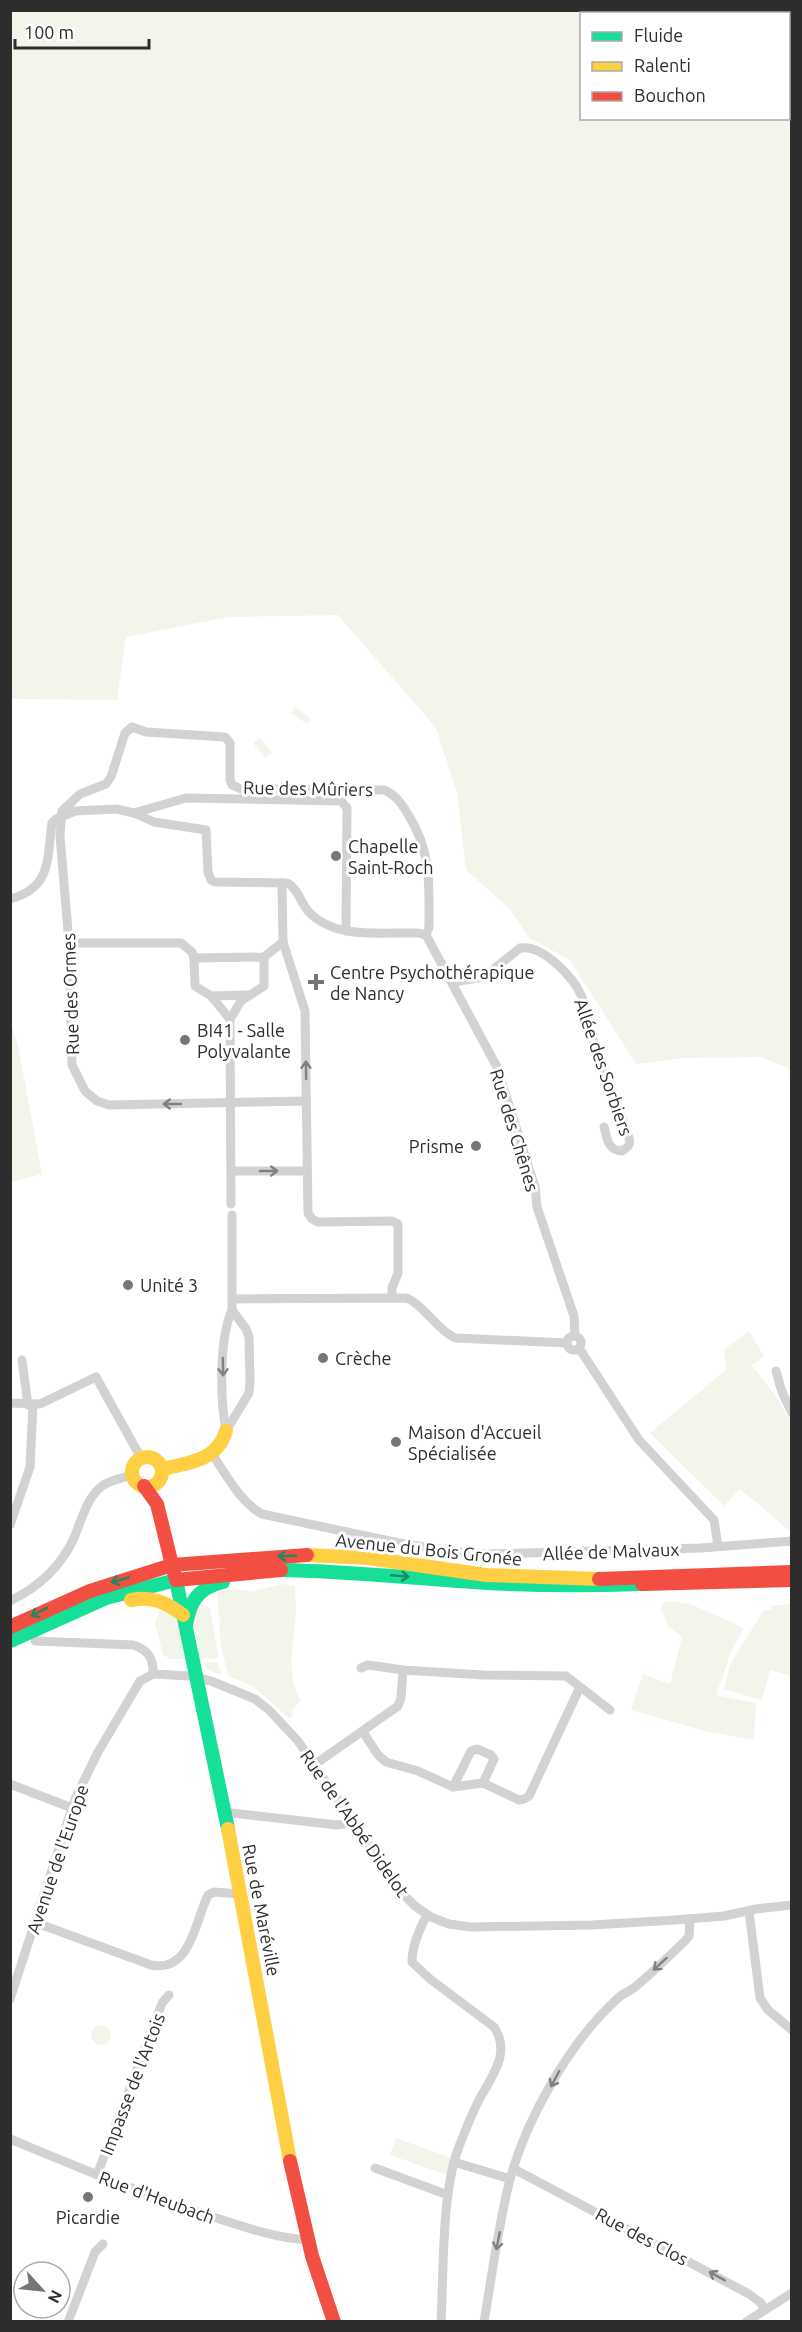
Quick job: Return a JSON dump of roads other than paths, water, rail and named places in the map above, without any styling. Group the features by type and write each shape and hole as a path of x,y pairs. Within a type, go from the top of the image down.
{"main road":[{"path":"160,1475 158,1461 153,1457 141,1458 134,1465 132,1475 144,1486 154,1485 160,1475 212,1454 223,1443 226,1431"},
{"name":"Rue de Maréville","path":"160,1475 157,1504 185,1620 240,1894 285,2138 308,2240 333,2322"},
{"name":"Rue de Maréville","path":"144,1486 157,1504"},
{"name":"Avenue du Bois Gronée","path":"10,1627 69,1598 104,1584 172,1565 250,1558 336,1556 392,1561 465,1574 570,1580 792,1572"},
{"name":"Avenue du Bois Gronée","path":"10,1641 106,1598 176,1580 272,1570 341,1571 473,1582 571,1586 792,1580"},
{"path":"106,1598 121,1602 145,1596 154,1597 161,1599 185,1620 195,1596 210,1585 281,1577 333,1577 341,1571"}],"street":[{"name":"Rue des Mûriers","path":"61,816 62,811 73,798 106,784 111,777 121,741 128,728 132,727 146,732 225,737 231,743 230,780 235,787 384,790 393,794 418,831 429,868 429,927 426,934"},
{"path":"134,813 186,798 341,801 346,808 346,931"},
{"path":"10,899 31,891 40,881 47,867 52,823 56,819 87,809 116,809 134,813 154,822 206,830 208,872 211,880 221,883 291,885 304,906 318,920 346,931 426,934"},
{"name":"Rue des Ormes","path":"61,816 60,836 69,943 72,1065 85,1091 97,1101 110,1105 306,1101"},
{"path":"282,883 283,942 305,1011 308,1213 315,1221 392,1221 398,1224 398,1273 392,1288 392,1297"},
{"name":"Rue des Chênes","path":"426,934 497,1067 535,1187 537,1207 574,1316 575,1336"},
{"path":"194,958 264,957 283,942"},
{"path":"69,943 181,943 192,952 194,958 195,986 211,996 230,1019"},
{"name":"Allée des Sorbiers","path":"453,982 484,976 520,948 527,947 537,950 551,958 583,998 583,1010 629,1138 630,1143 627,1148 622,1151 613,1149 604,1127"},
{"path":"231,1204 230,1019 241,1001 264,986 264,957"},
{"path":"211,996 248,995"},
{"path":"232,1171 307,1171"},
{"path":"226,1431 223,1346 232,1310 232,1215"},
{"path":"232,1299 407,1298 455,1338 567,1343"},
{"path":"226,1431 249,1393 249,1337 232,1310"},
{"path":"567,1343 568,1339 575,1336 581,1341 579,1348 639,1440 714,1520 718,1546"},
{"path":"567,1343 571,1349 579,1348"},
{"path":"10,1525 30,1467 31,1405 22,1360"},
{"path":"776,1371 782,1392 792,1413"},
{"path":"10,1403 31,1405 49,1401 96,1377 141,1458"},
{"name":"Allée de Malvaux","path":"212,1454 244,1499 253,1509 262,1514 404,1544 487,1554 555,1554 792,1541"},
{"path":"10,1601 38,1584 56,1566 68,1549 92,1497 99,1488 108,1482 132,1475"},
{"path":"35,1641 133,1645 142,1648 150,1656 153,1674 196,1678"},
{"path":"361,1668 368,1665 403,1670 502,1676 563,1675 610,1710"},
{"path":"314,1766 398,1706 401,1698 403,1670"},
{"name":"Avenue de l'Europe","path":"10,1999 72,1808 110,1731 140,1681 145,1676 153,1674"},
{"name":"Rue de l'Abbé Didelot","path":"196,1678 238,1691 262,1704 291,1732 401,1892 414,1906 427,1915 449,1924 471,1927 584,1926 724,1916 792,1905"},
{"path":"363,1732 378,1755 386,1762 418,1771 453,1787 483,1783 519,1800 524,1799 529,1796 580,1687"},
{"path":"453,1787 471,1751 477,1749 491,1755 494,1759 483,1783"},
{"path":"10,1784 72,1808"},
{"path":"223,1812 337,1825 354,1823"},
{"path":"34,1922 151,1965 165,1967 184,1954 208,1895 214,1892 240,1894"},
{"path":"748,1911 760,1998 768,2010 792,2031"},
{"path":"427,1915 412,1954 412,1962 430,1979 494,2027 501,2052 496,2071 473,2114 454,2162 448,2194 441,2322"},
{"path":"484,2322 512,2174 535,2116 570,2054 615,2000 634,1987 686,1941 689,1935 690,1918"},
{"name":"Impasse de l'Artois","path":"97,2175 162,2003 169,1995"},
{"name":"Rue d'Heubach","path":"10,2139 148,2195 247,2228 291,2239 308,2240"},
{"name":"Rue des Clos","path":"454,2162 512,2174 749,2294 761,2303 764,2309"},
{"path":"375,2168 448,2194"},
{"path":"68,2322 95,2252 103,2244"},
{"path":"748,2320 792,2293"}],"place":[{"name":"Chapelle Saint-Roch","path":"336,856"},
{"name":"Centre Psychothérapique de Nancy","path":"316,982"},
{"name":"BI41 - Salle Polyvalante","path":"185,1040"},
{"name":"Prisme","path":"476,1146"},
{"name":"Unité 3","path":"128,1285"},
{"name":"Crèche","path":"323,1358"},
{"name":"Maison d'Accueil Spécialisée","path":"396,1442"},
{"name":"Picardie","path":"88,2197"}]}
